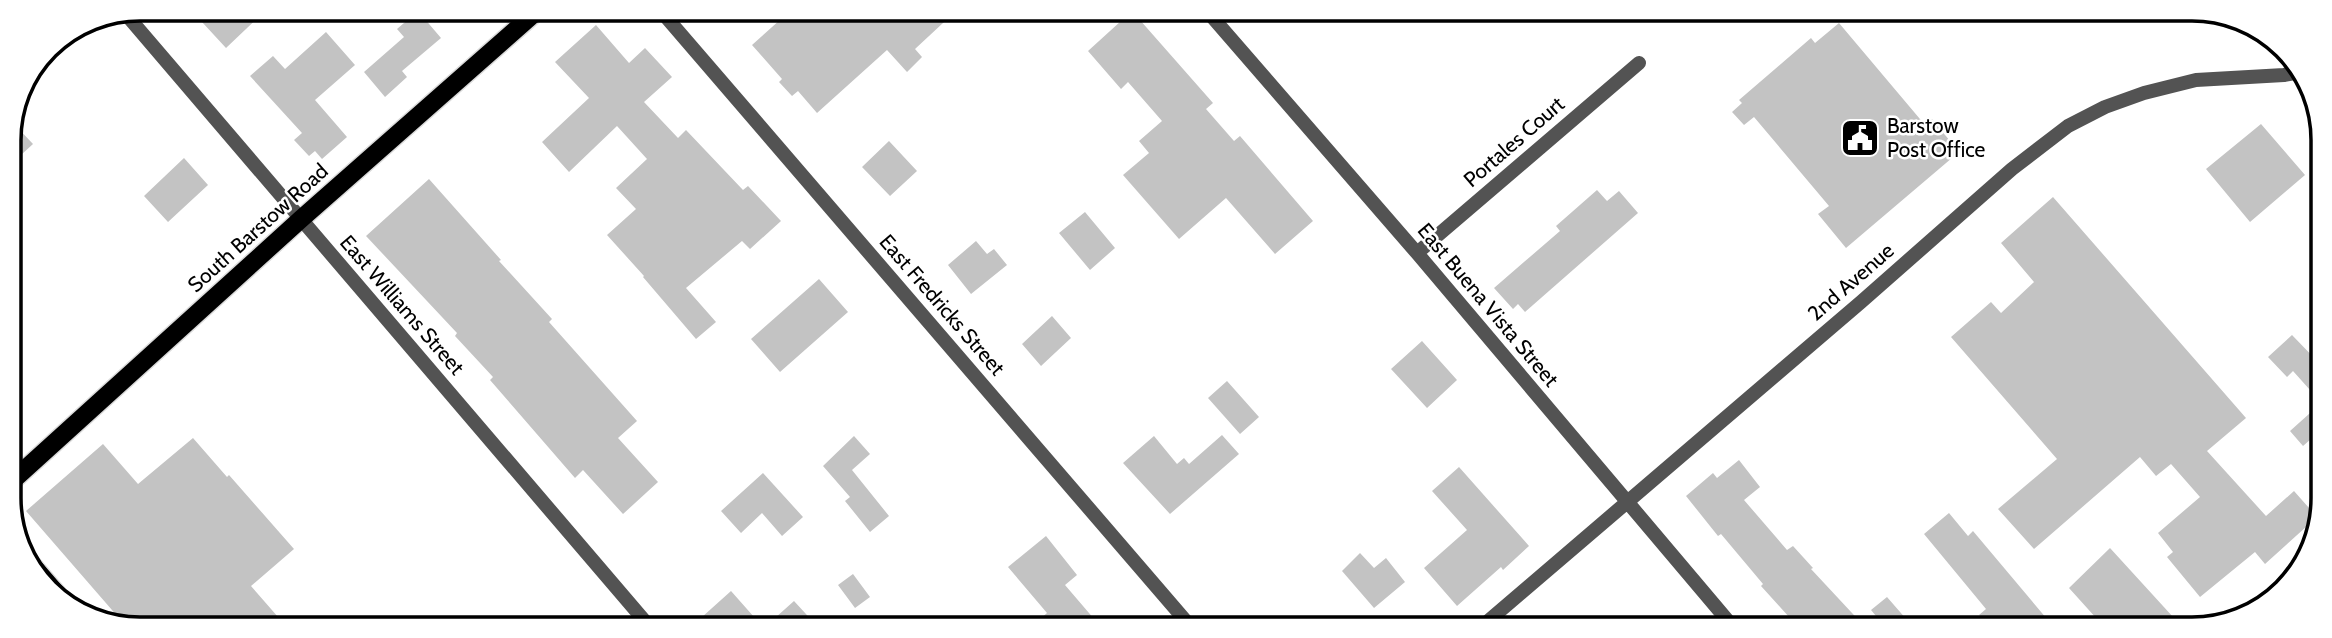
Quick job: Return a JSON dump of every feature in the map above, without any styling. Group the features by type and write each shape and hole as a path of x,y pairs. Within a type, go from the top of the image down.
{"main road":[{"name":"South Barstow Road","path":"21,473 301,219 526,21"}],"street":[{"name":"East Fredricks Street","path":"669,21 1182,617"},
{"name":"East Buena Vista Street","path":"1216,21 1417,253 1725,617"},
{"name":"East Williams Street","path":"132,22 641,617"},
{"name":"Portales Court","path":"1417,253 1639,63"},
{"name":"2nd Avenue","path":"1493,617 2012,169 2068,126 2118,102 2196,80 2290,74"}],"building":[{"path":"201,21 254,21 226,48"},
{"path":"406,21 427,21 441,38 402,71 407,77 385,97 364,72 404,37 397,29"},
{"path":"779,21 945,21 915,49 922,57 907,72 887,50 817,113 798,91 792,96 779,82 782,79 752,45"},
{"path":"1121,21 1141,21 1213,103 1206,109 1234,141 1240,136 1313,221 1275,254 1226,198 1179,239 1123,175 1149,153 1139,141 1162,121 1128,82 1121,89 1088,51"},
{"name":"Barstow Post Office","path":"1839,23 1925,125 1932,119 1959,152 1846,248 1818,214 1829,206 1754,117 1744,125 1732,112 1742,103 1739,100 1811,38 1815,43"},
{"path":"596,25 629,63 645,48 672,77 644,102 678,138 686,130 743,190 748,186 781,221 750,249 742,241 686,288 716,322 696,339 607,235 636,209 616,188 647,159 617,126 569,172 542,142 589,98 555,62"},
{"path":"326,32 355,65 315,100 347,137 322,159 315,151 309,156 294,140 302,133 250,76 273,56 285,69"},
{"path":"2261,124 2305,175 2250,222 2206,169"},
{"path":"21,131 33,144 21,155"},
{"path":"889,141 917,171 890,196 862,167"},
{"path":"184,158 208,185 168,222 144,196"},
{"path":"429,179 552,319 549,322 637,421 618,438 658,482 623,514 583,470 575,478 490,380 493,377 455,336 457,333 366,236"},
{"path":"1597,190 1607,201 1619,191 1638,213 1525,312 1518,304 1513,309 1494,288 1560,231 1556,226"},
{"path":"2053,197 2246,418 2207,451 2266,516 2294,491 2310,509 2308,525 2265,564 2255,552 2200,597 2167,557 2173,552 2158,533 2200,497 2171,464 2156,476 2140,457 2034,549 1998,509 2057,459 1951,337 1991,302 2001,313 2034,282 2001,243"},
{"path":"1085,212 1115,248 1090,270 1059,233"},
{"path":"976,241 987,254 994,249 1007,265 971,294 948,265"},
{"path":"819,279 848,312 780,372 751,339"},
{"path":"1052,316 1071,338 1041,366 1022,344"},
{"path":"2292,335 2311,355 2311,391 2293,371 2287,377 2268,357"},
{"path":"1422,341 1457,380 1427,408 1391,369"},
{"path":"1227,381 1259,417 1240,434 1208,398"},
{"path":"2311,412 2311,439 2303,446 2290,431"},
{"path":"1222,435 1239,454 1170,514 1123,463 1154,436 1177,464 1184,458 1189,464"},
{"path":"854,436 870,454 852,470 889,516 870,532 845,501 850,497 823,466"},
{"path":"193,438 294,549 251,586 278,617 116,615 26,511 103,444 138,484"},
{"path":"1739,460 1760,487 1744,500 1787,550 1793,546 1856,617 1789,617 1686,496 1713,473 1717,478"},
{"path":"1459,467 1529,546 1457,606 1424,568 1467,530 1432,491"},
{"path":"763,473 803,517 782,536 762,513 741,533 721,511"},
{"path":"1949,513 1968,536 1973,531 2045,617 1981,617 1979,615 1986,609 1924,534"},
{"path":"1046,536 1077,575 1065,585 1092,617 1042,617 1047,613 1008,567"},
{"path":"2110,548 2173,617 2095,617 2069,588"},
{"path":"1360,553 1374,568 1386,558 1405,582 1374,608 1342,571"},
{"path":"853,574 870,597 855,608 838,585"},
{"path":"731,591 754,617 702,617"},
{"path":"1887,597 1904,617 1877,617 1871,610"},
{"path":"794,601 809,617 776,617"}],"place":[{"name":"Barstow Post Office","path":"1860,138"}]}
